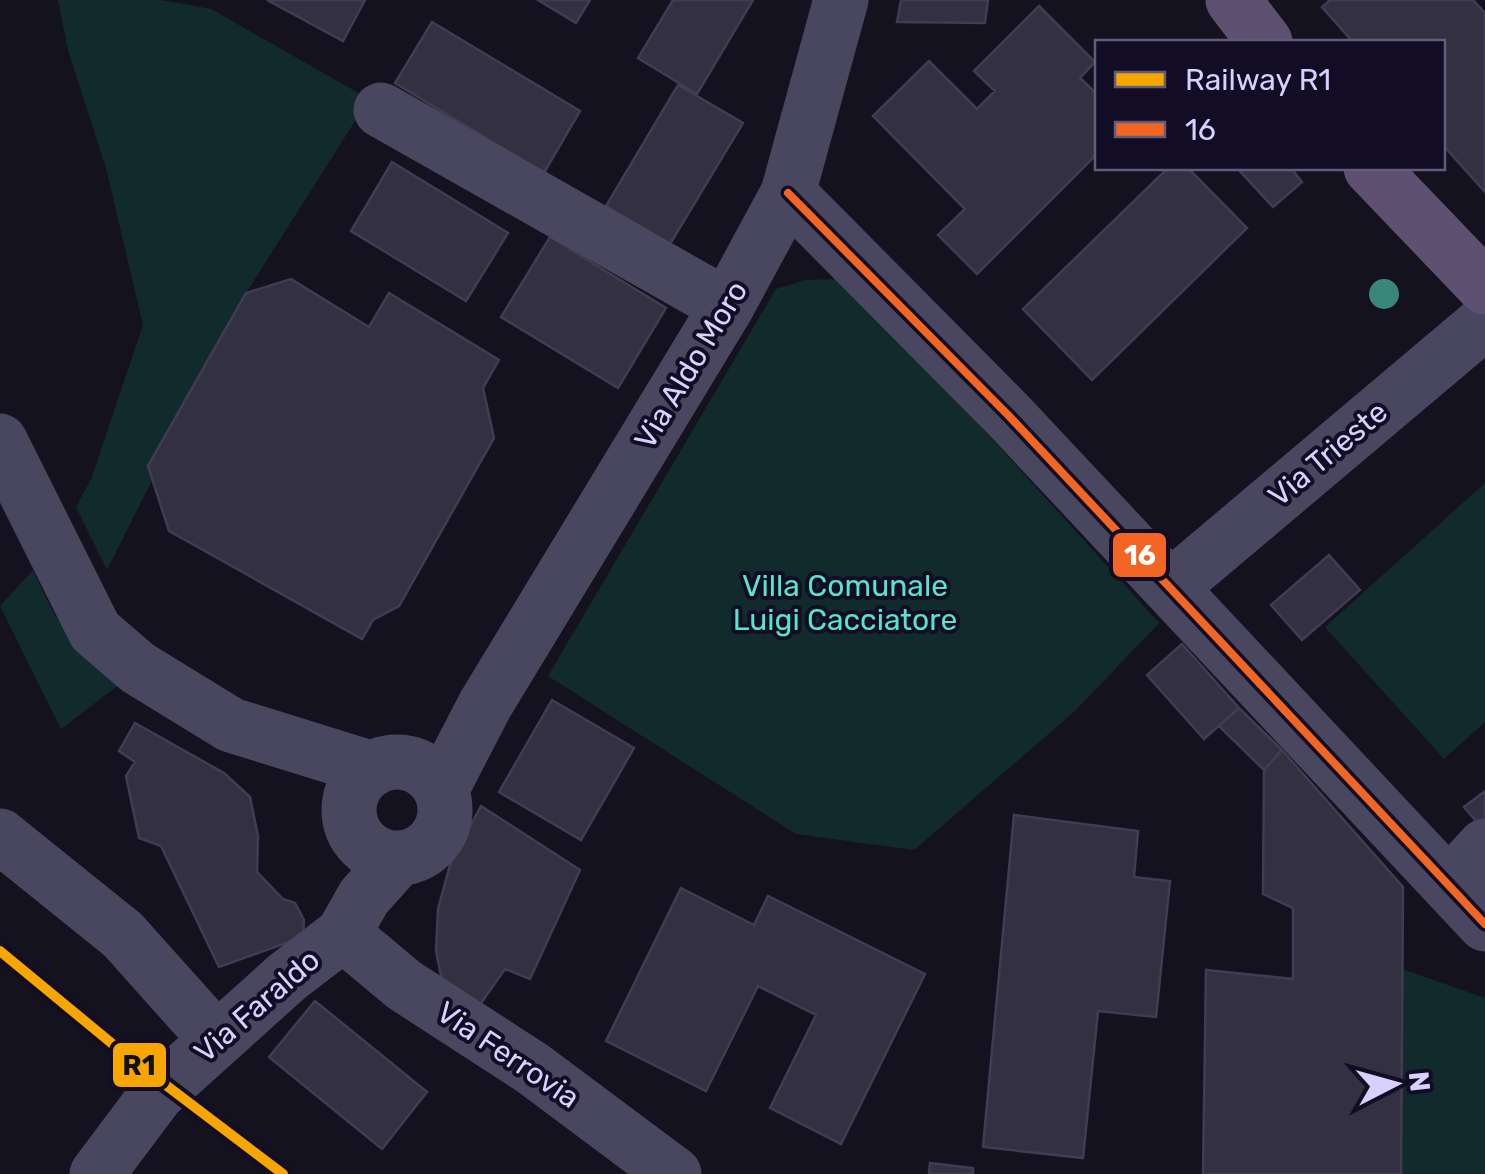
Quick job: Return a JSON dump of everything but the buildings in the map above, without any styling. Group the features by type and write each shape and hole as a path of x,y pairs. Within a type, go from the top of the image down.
{"main road":[{"path":"1232,0 1263,40"},
{"path":"1373,170 1485,287"}],"street":[{"name":"Via Aldo Moro","path":"379,832 485,704 727,306 788,194 841,0"},
{"path":"381,110 727,306"},
{"path":"788,194 1009,416 1171,587 1473,885"},
{"name":"Via Trieste","path":"1171,587 1485,322"},
{"name":"Via Ferrovia","path":"0,440 95,631 138,668 231,725 304,750 379,832 404,985 532,1068 674,1174"},
{"name":"Via Faraldo","path":"97,1174 157,1094 216,1039 379,832"},
{"path":"0,836 123,935 216,1039"}],"green space":[{"path":"58,0 161,0 211,9 369,99 246,293 107,570 76,507 92,477 143,325 106,168 68,50"},
{"name":"Villa Comunale Luigi Cacciatore","path":"847,279 1159,623 1075,711 914,850 796,834 548,676 776,289 806,280"},
{"path":"1485,483 1485,722 1444,759 1325,627"},
{"path":"33,570 68,634 124,681 61,729 0,606"},
{"path":"1402,969 1485,998 1485,1174 1401,1174"}],"rail line":[{"name":"R1","path":"0,951 121,1051 283,1174"}],"transit line":[{"name":"16","path":"788,193 1009,416 1485,924"}]}
